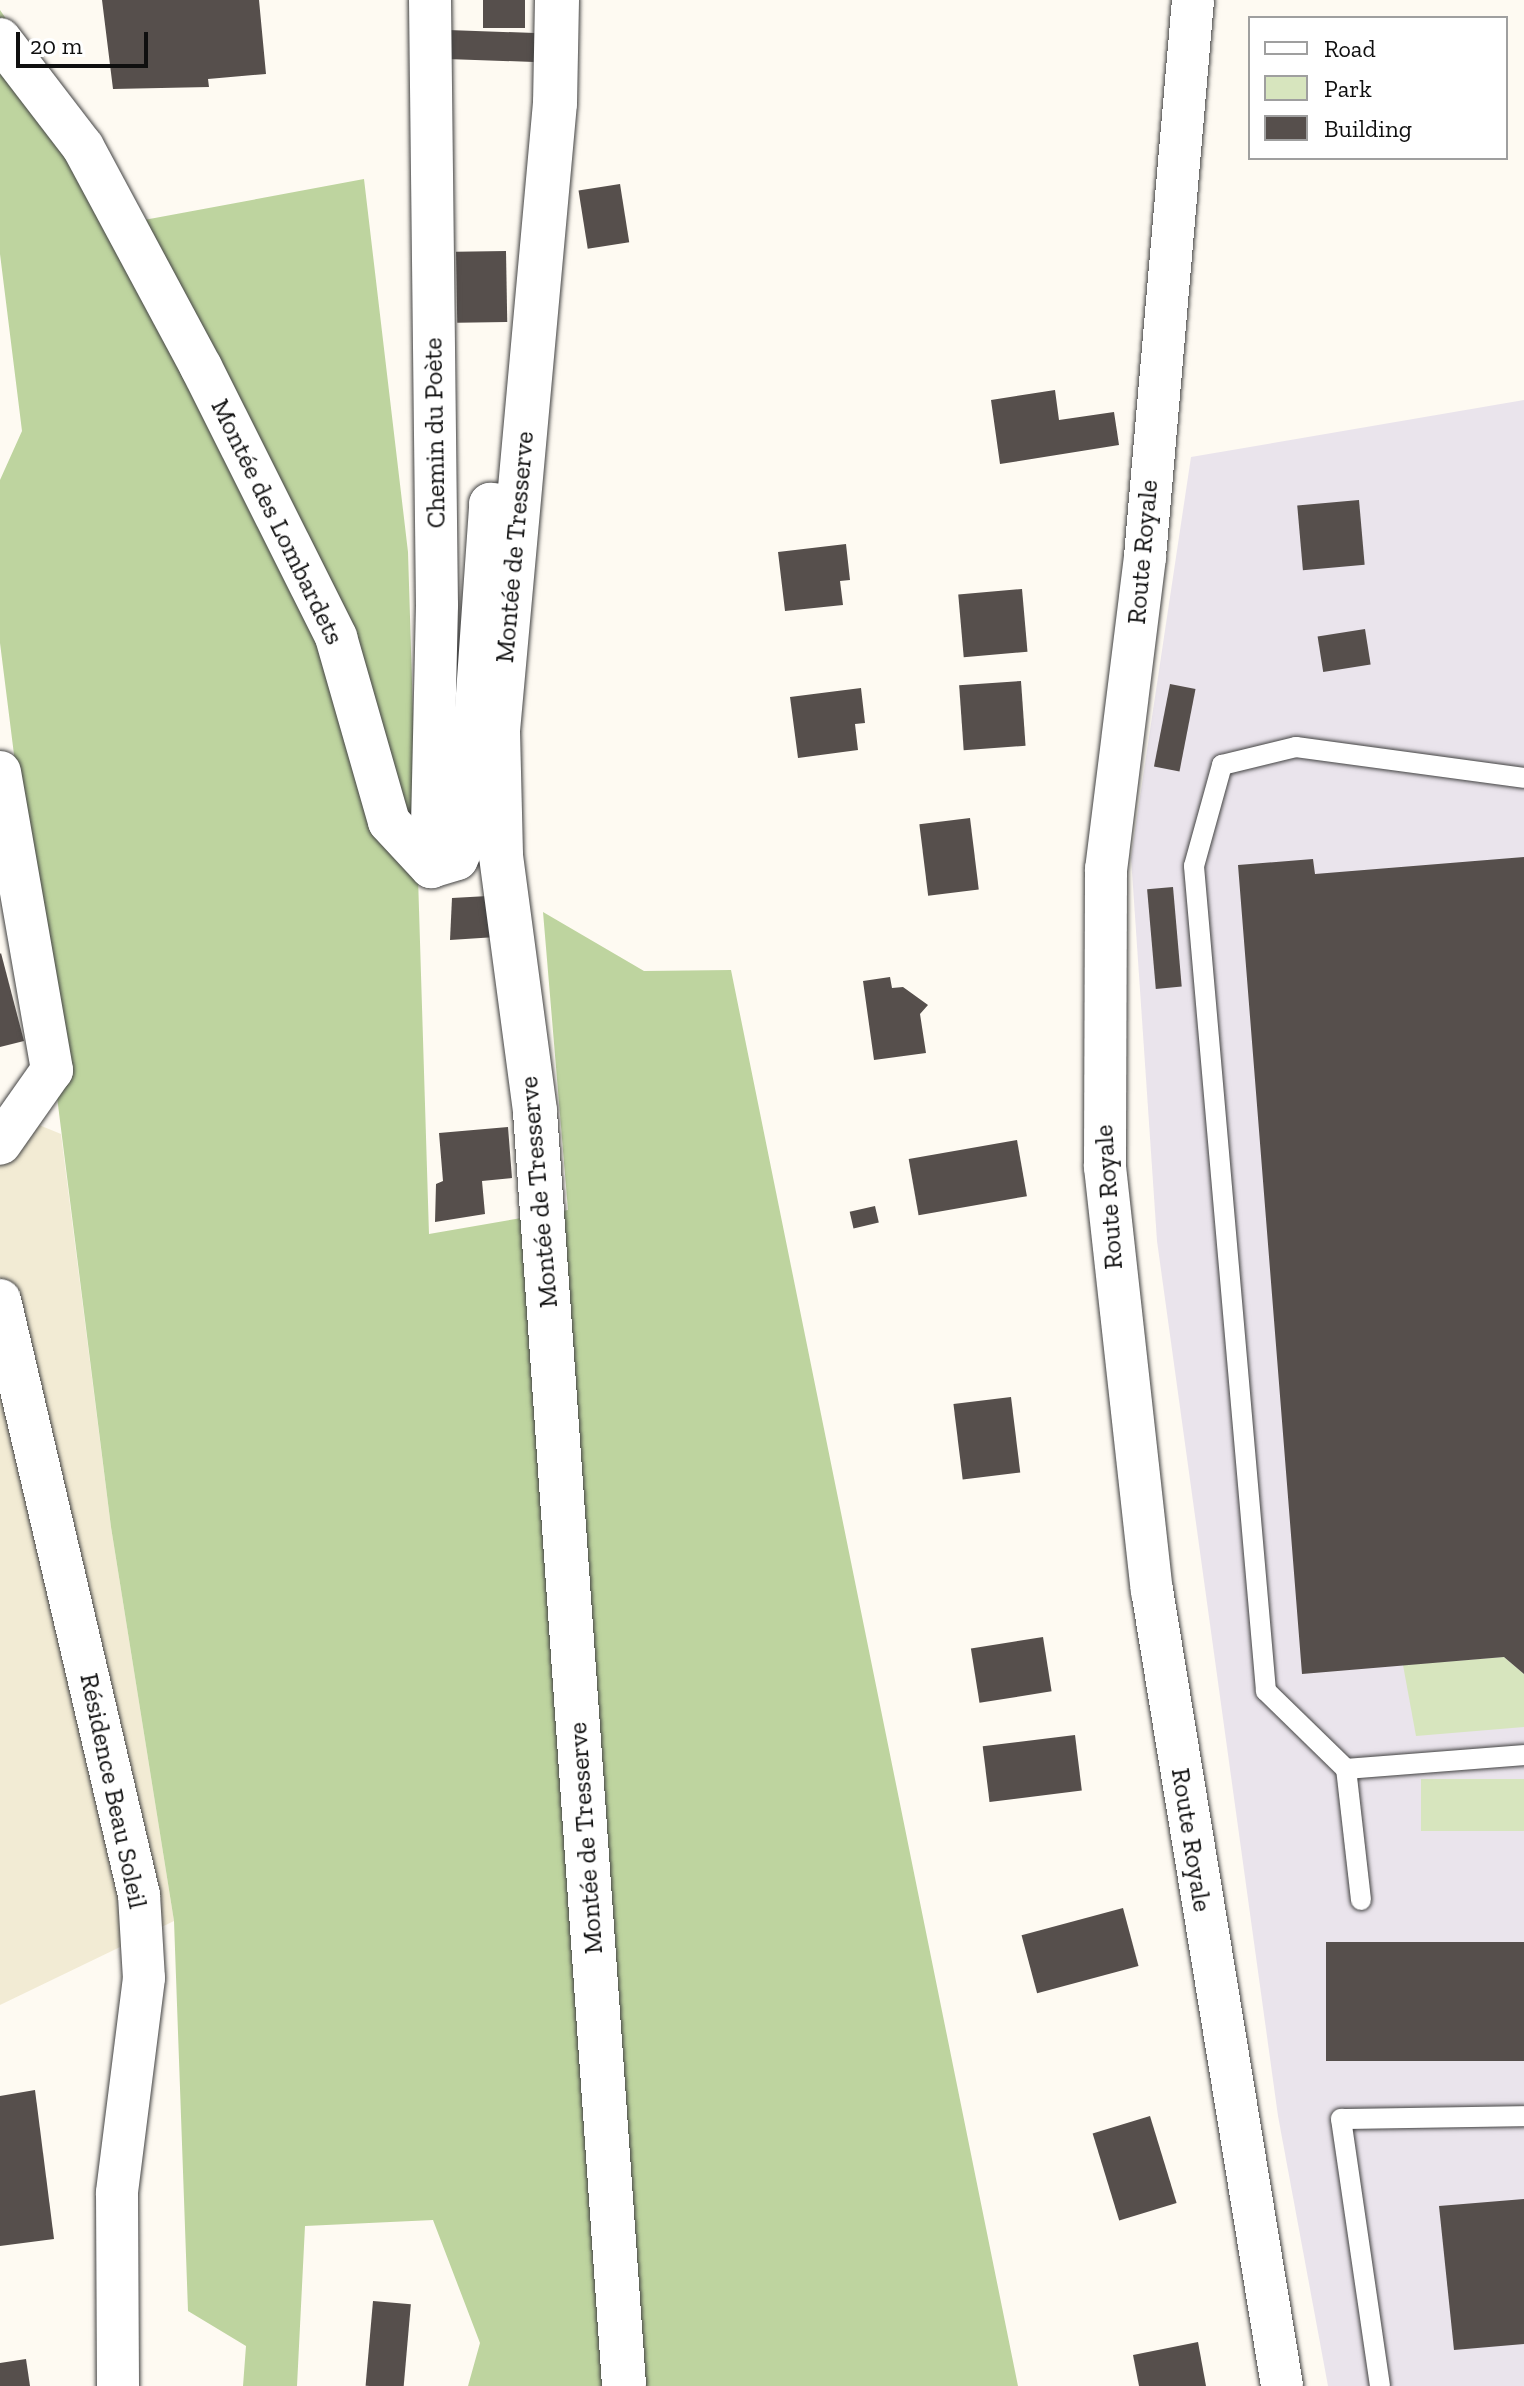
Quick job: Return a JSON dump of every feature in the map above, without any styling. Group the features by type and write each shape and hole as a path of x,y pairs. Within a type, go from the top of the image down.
{"street":[{"name":"Chemin du Poète","path":"430,0 437,605 431,867"},
{"name":"Montée de Tresserve","path":"557,0 555,103 498,731 501,856 535,1112 624,2386"},
{"name":"Route Royale","path":"1193,0 1145,557 1106,869 1105,1167 1152,1590 1282,2386"},
{"name":"Montée des Lombardets","path":"0,39 83,147 201,367 336,637 389,822 431,867"},
{"path":"431,867 457,859 467,837 490,504 518,506"},
{"path":"0,772 52,1070 0,1144"},
{"name":"Résidence Beau Soleil","path":"0,1300 139,1895 144,1978 117,2193 118,2386"}],"lane":[{"path":"1361,1900 1346,1769 1266,1691 1194,866 1222,765 1296,747 1524,778"},
{"path":"1346,1769 1524,1755"},
{"path":"1380,2386 1341,2119 1524,2116"}],"shaded area":[{"path":"1524,400 1524,2386 1328,2386 1278,2116 1157,1241 1131,857 1191,457"},
{"path":"0,1109 61,1134 111,1527 174,1921 0,2005"}],"green space":[{"path":"0,10 144,220 364,179 408,552 429,1234 568,1210 543,912 644,971 731,970 1018,2386 468,2386 480,2343 433,2220 305,2226 297,2386 243,2386 246,2346 188,2311 174,1921 111,1527 0,643 0,480 22,431 0,254"},
{"path":"1504,1657 1524,1674 1524,1727 1416,1736 1403,1665"},
{"path":"1421,1779 1524,1779 1524,1831 1421,1831"}],"building":[{"path":"102,0 259,0 266,74 208,79 209,87 113,89"},
{"path":"483,0 525,0 525,28 483,28"},
{"path":"448,30 535,33 534,62 447,59"},
{"path":"620,184 629,242 588,249 579,191"},
{"path":"506,251 507,322 457,323 456,252"},
{"path":"1055,390 1059,420 1114,412 1119,445 1000,464 991,400"},
{"path":"1359,500 1365,565 1303,570 1297,505"},
{"path":"846,544 850,580 840,581 843,605 785,611 778,552"},
{"path":"1022,589 1027,652 964,657 958,595"},
{"path":"1365,629 1371,665 1323,672 1318,637"},
{"path":"1021,681 1026,746 964,750 959,685"},
{"path":"1170,684 1196,689 1179,771 1154,766"},
{"path":"861,688 865,723 855,724 858,750 798,758 790,697"},
{"path":"970,818 979,889 928,896 919,824"},
{"path":"1524,857 1524,1674 1504,1657 1302,1674 1238,865 1313,859 1315,874"},
{"path":"1173,887 1182,987 1156,989 1147,889"},
{"path":"488,896 496,937 450,940 452,898"},
{"path":"0,954 24,1041 0,1047"},
{"path":"890,977 892,988 903,987 928,1005 920,1014 926,1053 874,1060 863,981"},
{"path":"508,1127 512,1178 482,1181 485,1214 435,1222 436,1184 443,1181 439,1133"},
{"path":"1017,1140 1027,1196 919,1215 909,1159"},
{"path":"875,1206 879,1223 853,1228 850,1212"},
{"path":"1011,1397 1020,1472 963,1480 953,1404"},
{"path":"1043,1637 1052,1691 980,1703 971,1648"},
{"path":"1075,1735 1082,1791 990,1802 983,1746"},
{"path":"1123,1908 1139,1966 1037,1993 1022,1935"},
{"path":"1326,1942 1524,1942 1524,2061 1326,2061"},
{"path":"35,2090 54,2239 0,2246 0,2096"},
{"path":"1150,2116 1177,2203 1119,2221 1093,2134"},
{"path":"1524,2199 1524,2344 1454,2350 1439,2206"},
{"path":"373,2301 411,2304 404,2386 366,2386"},
{"path":"1198,2342 1206,2386 1139,2386 1133,2355"},
{"path":"26,2359 30,2386 0,2386 0,2363"}]}
